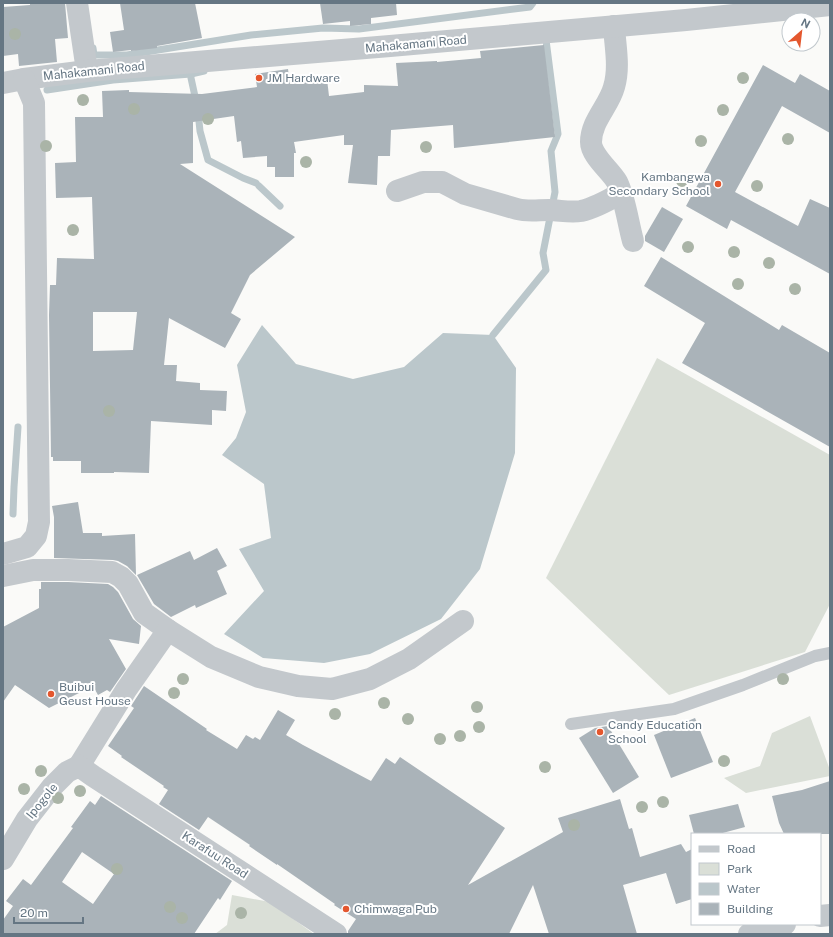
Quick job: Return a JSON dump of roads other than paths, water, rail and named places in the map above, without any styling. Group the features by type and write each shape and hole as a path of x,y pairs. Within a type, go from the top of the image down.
{"street":[{"path":"77,3 87,71"},
{"name":"Mahakamani Road","path":"13,81 87,71 390,46 830,5"},
{"path":"614,26 617,59 615,85 599,116 593,131 591,143 595,154 616,181 621,193 632,241"},
{"path":"3,554 27,547 36,536 39,522 34,103 13,81"},
{"path":"397,191 423,182 442,182 465,194 524,211 551,210 572,212 581,211 592,207 621,193"},
{"path":"3,576 33,570 112,572 121,577 128,584 144,613 211,657 259,677 298,686 332,689 370,679 409,659 463,621"},
{"path":"86,771 126,690 168,630"},
{"name":"Ipogole","path":"3,859 27,819 52,787 67,772 86,771"},
{"name":"Karafuu Road","path":"86,771 336,934"},
{"path":"749,934 781,925"}],"lane":[{"path":"571,724 674,709 742,685 815,656 830,653"}],"water":[{"path":"262,325 296,364 353,379 404,367 443,333 493,335 516,368 515,453 480,569 441,619 370,654 324,663 263,658 224,634 264,591 239,549 271,538 264,484 222,455 236,438 246,412 237,365"}],"waterway":[{"path":"93,48 94,55 127,55 251,35 323,28 359,29 530,7 533,3"},
{"path":"493,335 546,270 543,253 555,192 551,151 558,134 546,40 543,35"},
{"path":"47,90 113,80 191,74 204,71"},
{"path":"191,74 196,101"},
{"path":"198,112 200,131 208,160 256,183"},
{"path":"259,186 280,206"},
{"path":"13,514 18,427"}],"place":[{"name":"JM Hardware","path":"259,78"},
{"name":"Kambangwa Secondary School","path":"718,184"},
{"name":"Buibui Geust House","path":"51,694"},
{"name":"Candy Education School","path":"600,732"},
{"name":"Chimwaga Pub","path":"346,909"}]}
